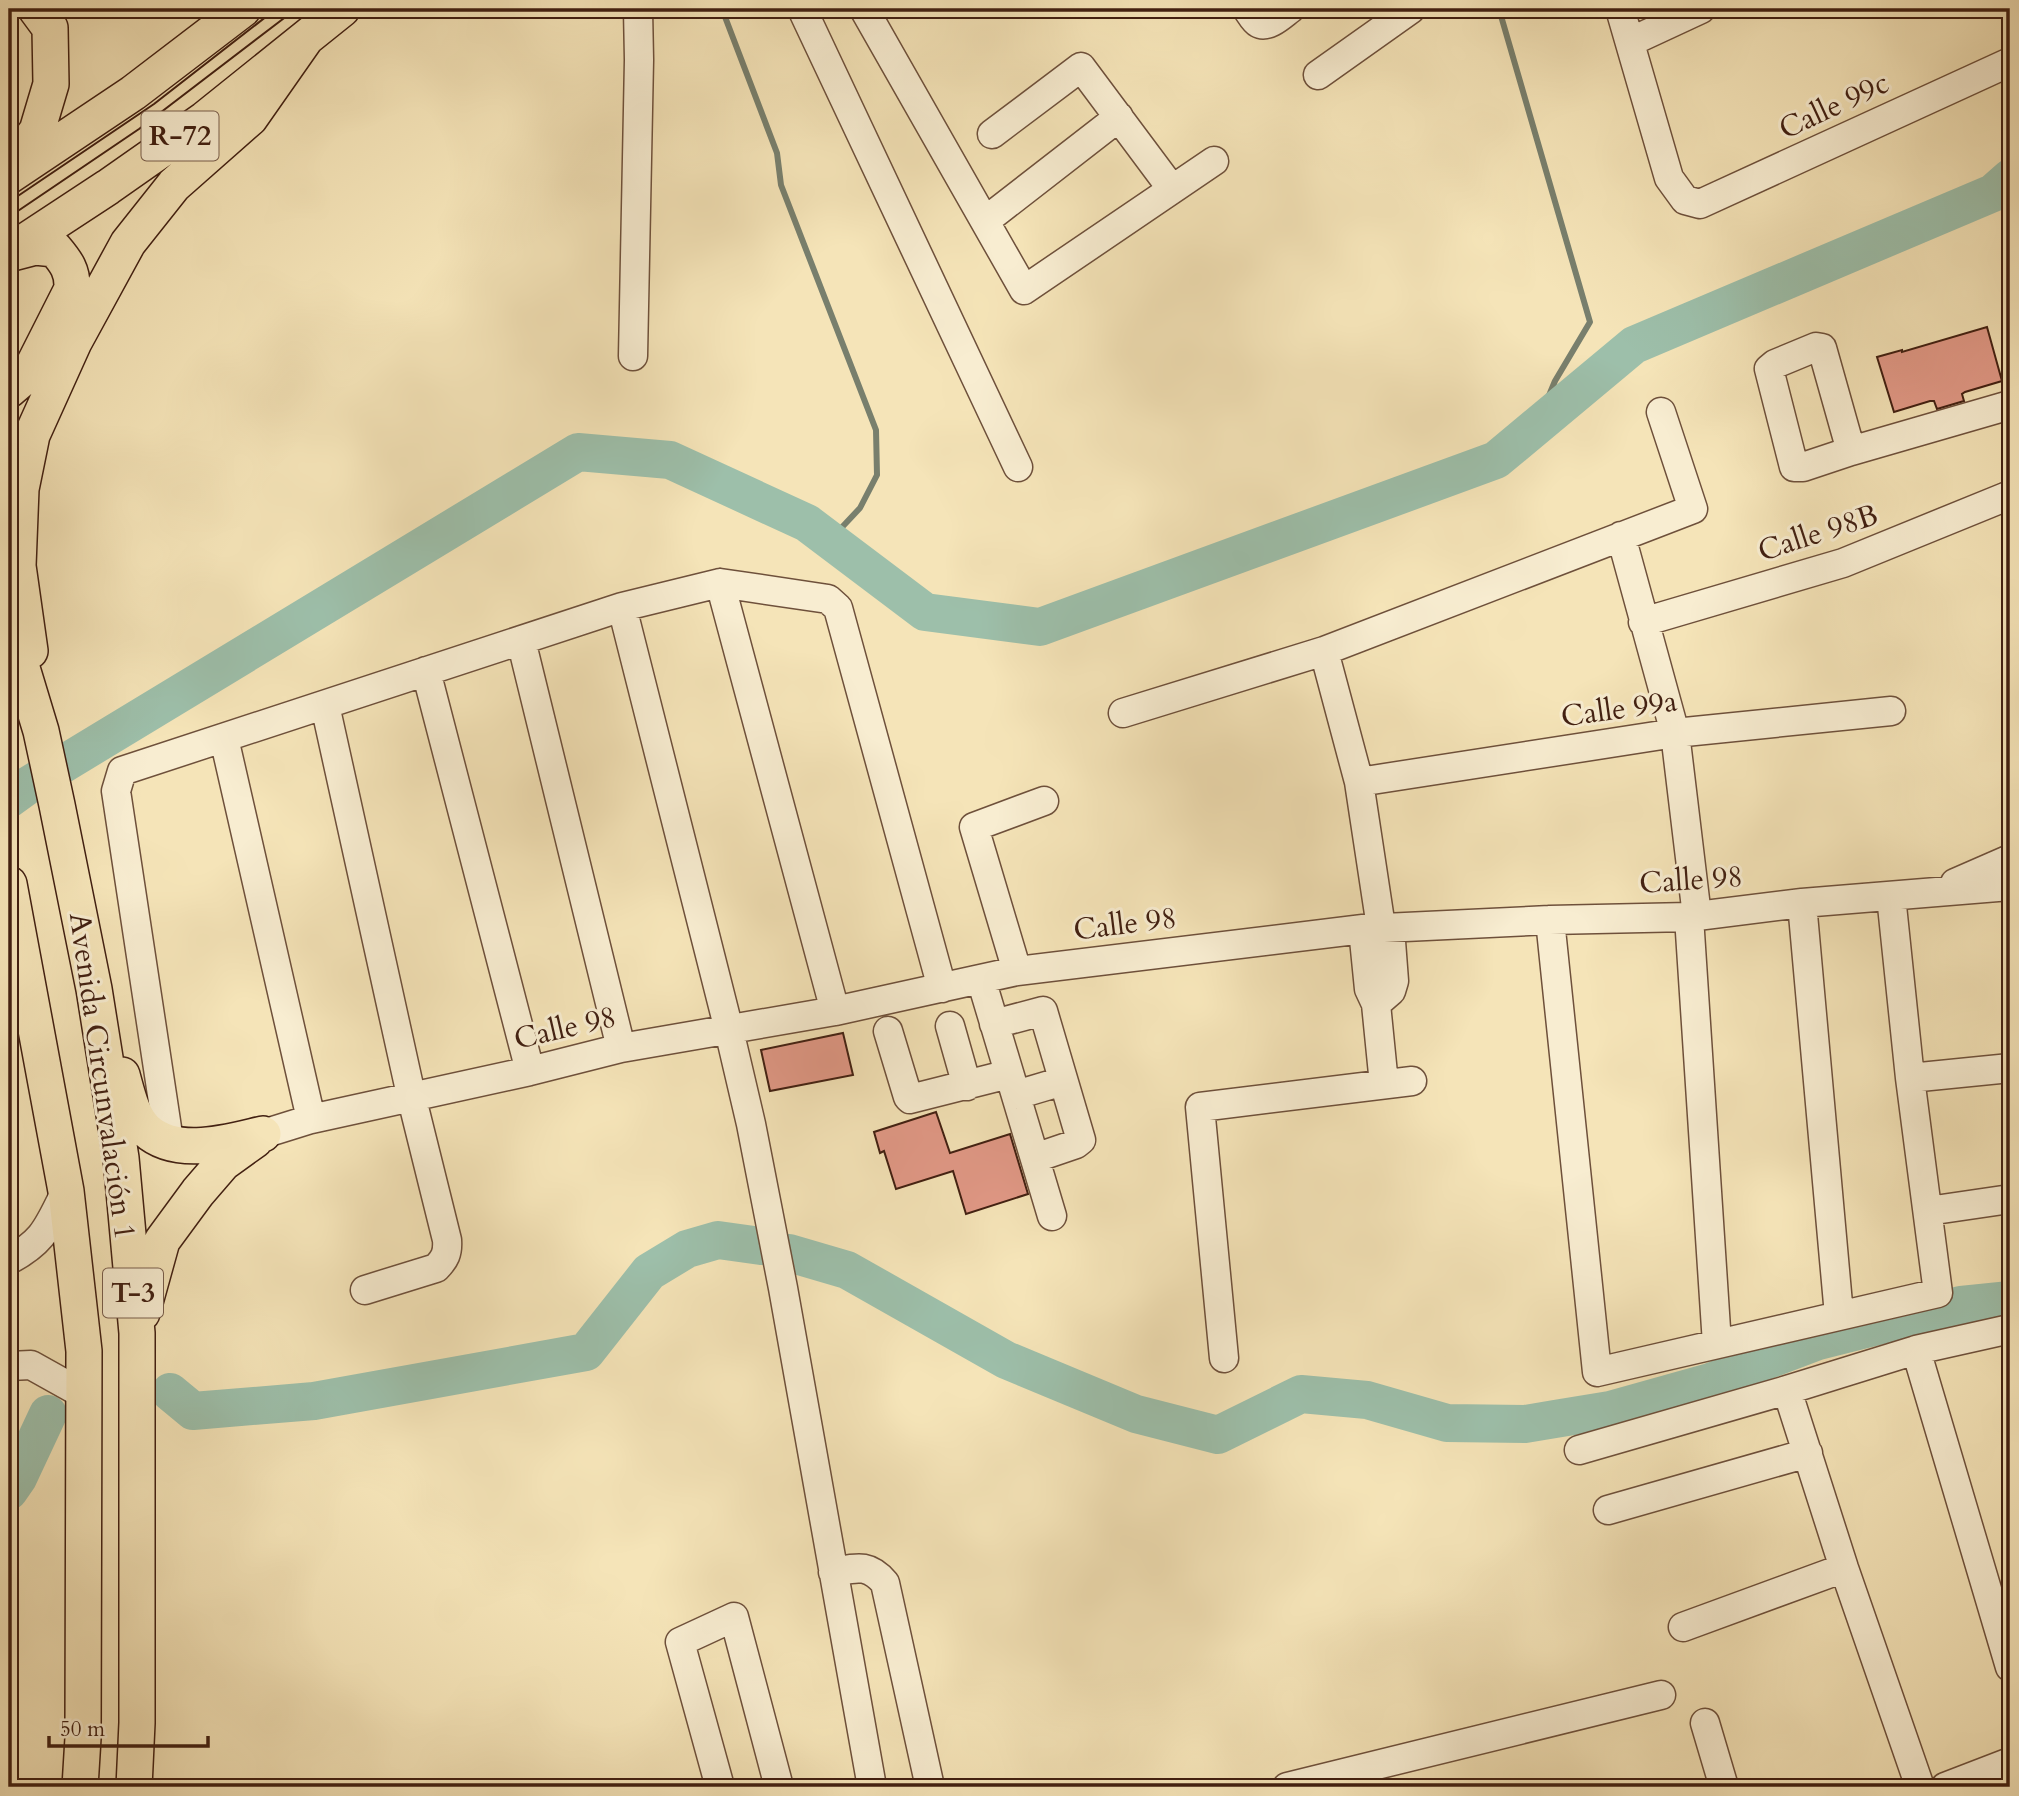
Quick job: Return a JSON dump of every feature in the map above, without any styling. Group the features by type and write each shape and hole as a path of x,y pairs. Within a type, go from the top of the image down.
{"main road":[{"path":"9,168 37,131 51,84 50,28 36,9"},
{"name":"R-72","path":"9,176 133,93 243,9"},
{"name":"R-72","path":"9,253 205,118 342,9"},
{"path":"41,730 18,566 21,489 32,435 74,342 128,243 174,186 250,118 306,38"},
{"path":"9,253 35,247 55,249 69,266 73,278 72,289 30,372 9,390"},
{"name":"Avenida Circunvalación 1","path":"9,625 41,730 57,805 94,989 121,1158 136,1333 137,1723 134,1787"},
{"name":"Avenida Circunvalación 1","path":"9,884 66,1191 84,1351 83,1738 80,1787"},
{"path":"94,989 132,1107 146,1130 169,1142 187,1146 263,1134"},
{"path":"136,1333 162,1241 223,1163 263,1134"}],"street":[{"path":"633,356 638,9"},
{"path":"802,9 1018,467"},
{"path":"864,9 1024,290 1214,161"},
{"path":"1247,9 1258,23 1264,24 1290,9"},
{"path":"1318,75 1411,9"},
{"path":"1620,9 1630,42 1700,9"},
{"name":"Calle 99c","path":"1630,42 1669,178 1685,200 1700,204 2010,62"},
{"path":"992,134 1081,67 1172,189"},
{"path":"985,221 1119,117"},
{"path":"1852,451 2010,405"},
{"path":"1123,713 1324,651 1693,509 1661,412"},
{"name":"Calle 98B","path":"1643,622 1843,563 2010,495"},
{"path":"1620,537 1675,733 1693,916 1717,1344"},
{"path":"720,583 835,1011"},
{"path":"169,1142 116,791 122,771 622,607 720,583 828,599 838,608 943,988"},
{"path":"622,607 751,1124 872,1787"},
{"path":"522,640 621,1048"},
{"path":"1324,651 1359,782 1378,928 1394,981 1391,991 1376,1004 1384,1084"},
{"path":"426,671 530,1071"},
{"path":"325,705 448,1252 436,1268 365,1290"},
{"name":"Calle 99a","path":"1359,782 1675,733 1891,711"},
{"path":"224,738 311,1119"},
{"path":"1017,971 974,827 1044,801"},
{"path":"1938,891 2010,859"},
{"name":"Calle 98","path":"263,1134 311,1119 530,1071 621,1048 835,1011 1017,971 1378,928 1693,916 1802,903 2010,886"},
{"path":"1550,920 1597,1372 1938,1293 1910,1078 1891,896"},
{"path":"1802,903 1839,1315"},
{"path":"981,979 1052,1216"},
{"path":"994,1024 1043,1011 1080,1141 1035,1158"},
{"path":"950,1026 967,1086"},
{"path":"888,1031 910,1099 967,1086 1063,1081"},
{"path":"1910,1078 2010,1068"},
{"path":"1224,1358 1200,1107 1412,1081"},
{"path":"9,1261 26,1251 45,1234 66,1191"},
{"path":"1928,1211 2010,1199"},
{"path":"1579,1450 1916,1350 2010,1329"},
{"path":"1916,1350 2010,1667"},
{"path":"9,1366 31,1365 83,1394"},
{"path":"1787,1390 1844,1568 1920,1787"},
{"path":"1608,1510 1808,1453"},
{"path":"833,1572 866,1568 876,1573 885,1583 930,1787"},
{"path":"1684,1627 1844,1568"},
{"path":"720,1787 680,1642 734,1617 779,1787"},
{"path":"1287,1787 1661,1695"},
{"path":"1705,1723 1724,1787"},
{"path":"1945,1787 2010,1762"}],"building":[{"path":"1987,327 2002,381 1965,392 1962,394 1964,401 1937,409 1934,401 1930,401 1894,412 1877,357"},
{"path":"843,1033 853,1075 770,1091 761,1050"},
{"path":"936,1112 950,1153 1010,1134 1028,1194 966,1214 953,1171 896,1189 884,1151 880,1153 874,1132"}],"waterway":[{"path":"722,9 777,153 781,185 876,430 877,475 860,508 830,540"},
{"path":"1499,9 1590,322 1555,381 1536,427"},
{"path":"9,799 578,452 670,460 807,523 925,612 1040,627 1496,460 1634,345 1993,193 2010,178"},
{"path":"170,1392 193,1411 314,1401 586,1352 649,1272 687,1249 718,1240 761,1246"},
{"path":"789,1253 847,1270 1006,1360 1136,1414 1218,1435 1301,1394 1367,1400 1447,1423 1525,1424 1610,1410 1710,1382 1818,1341 1961,1305 2010,1300"},
{"path":"9,1491 18,1478 48,1414"}],"tram line":[{"path":"9,202 154,104 276,9"},
{"path":"9,217 139,129 296,9"}]}
